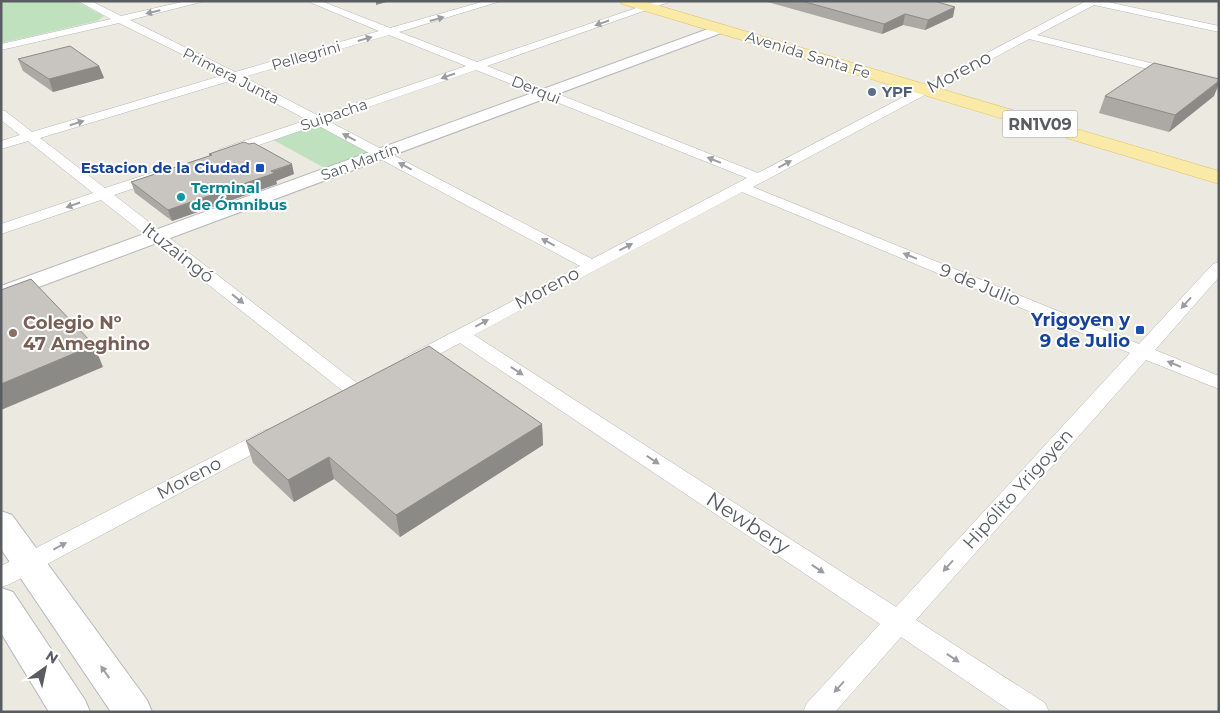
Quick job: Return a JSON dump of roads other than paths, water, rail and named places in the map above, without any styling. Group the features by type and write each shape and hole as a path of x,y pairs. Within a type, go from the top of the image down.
{"main road":[{"name":"Avenida Santa Fe","path":"627,1 1219,178"},
{"name":"San Martín","path":"1,294 719,29"},
{"path":"1,523 15,570 133,712"},
{"path":"1,602 71,712"}],"street":[{"name":"Primera Junta","path":"83,1 234,76 592,265"},
{"path":"1,48 200,1"},
{"name":"Derqui","path":"312,1 759,178"},
{"name":"Pellegrini","path":"1,145 496,1"},
{"name":"Suipacha","path":"213,156 667,1"},
{"path":"1094,1 1219,29"},
{"name":"Moreno","path":"396,369 1094,1"},
{"path":"1029,36 1219,84"},
{"name":"Ituzaingó","path":"1,114 355,391"},
{"path":"1,229 168,172"},
{"name":"9 de Julio","path":"742,187 1219,383"},
{"name":"Hipólito Yrigoyen","path":"817,712 1219,267"},
{"name":"Newbery","path":"462,335 1035,712"},
{"path":"338,400 372,382"},
{"name":"Moreno","path":"15,570 285,428"}],"place":[{"name":"YPF","path":"872,92"},
{"name":"Estacion de la Ciudad","path":"260,168"},
{"name":"Terminal de Ómnibus","path":"181,197"},
{"name":"Yrigoyen y 9 de Julio","path":"1140,330"},
{"name":"Colegio Nº 47 Ameghino","path":"13,333"}]}
